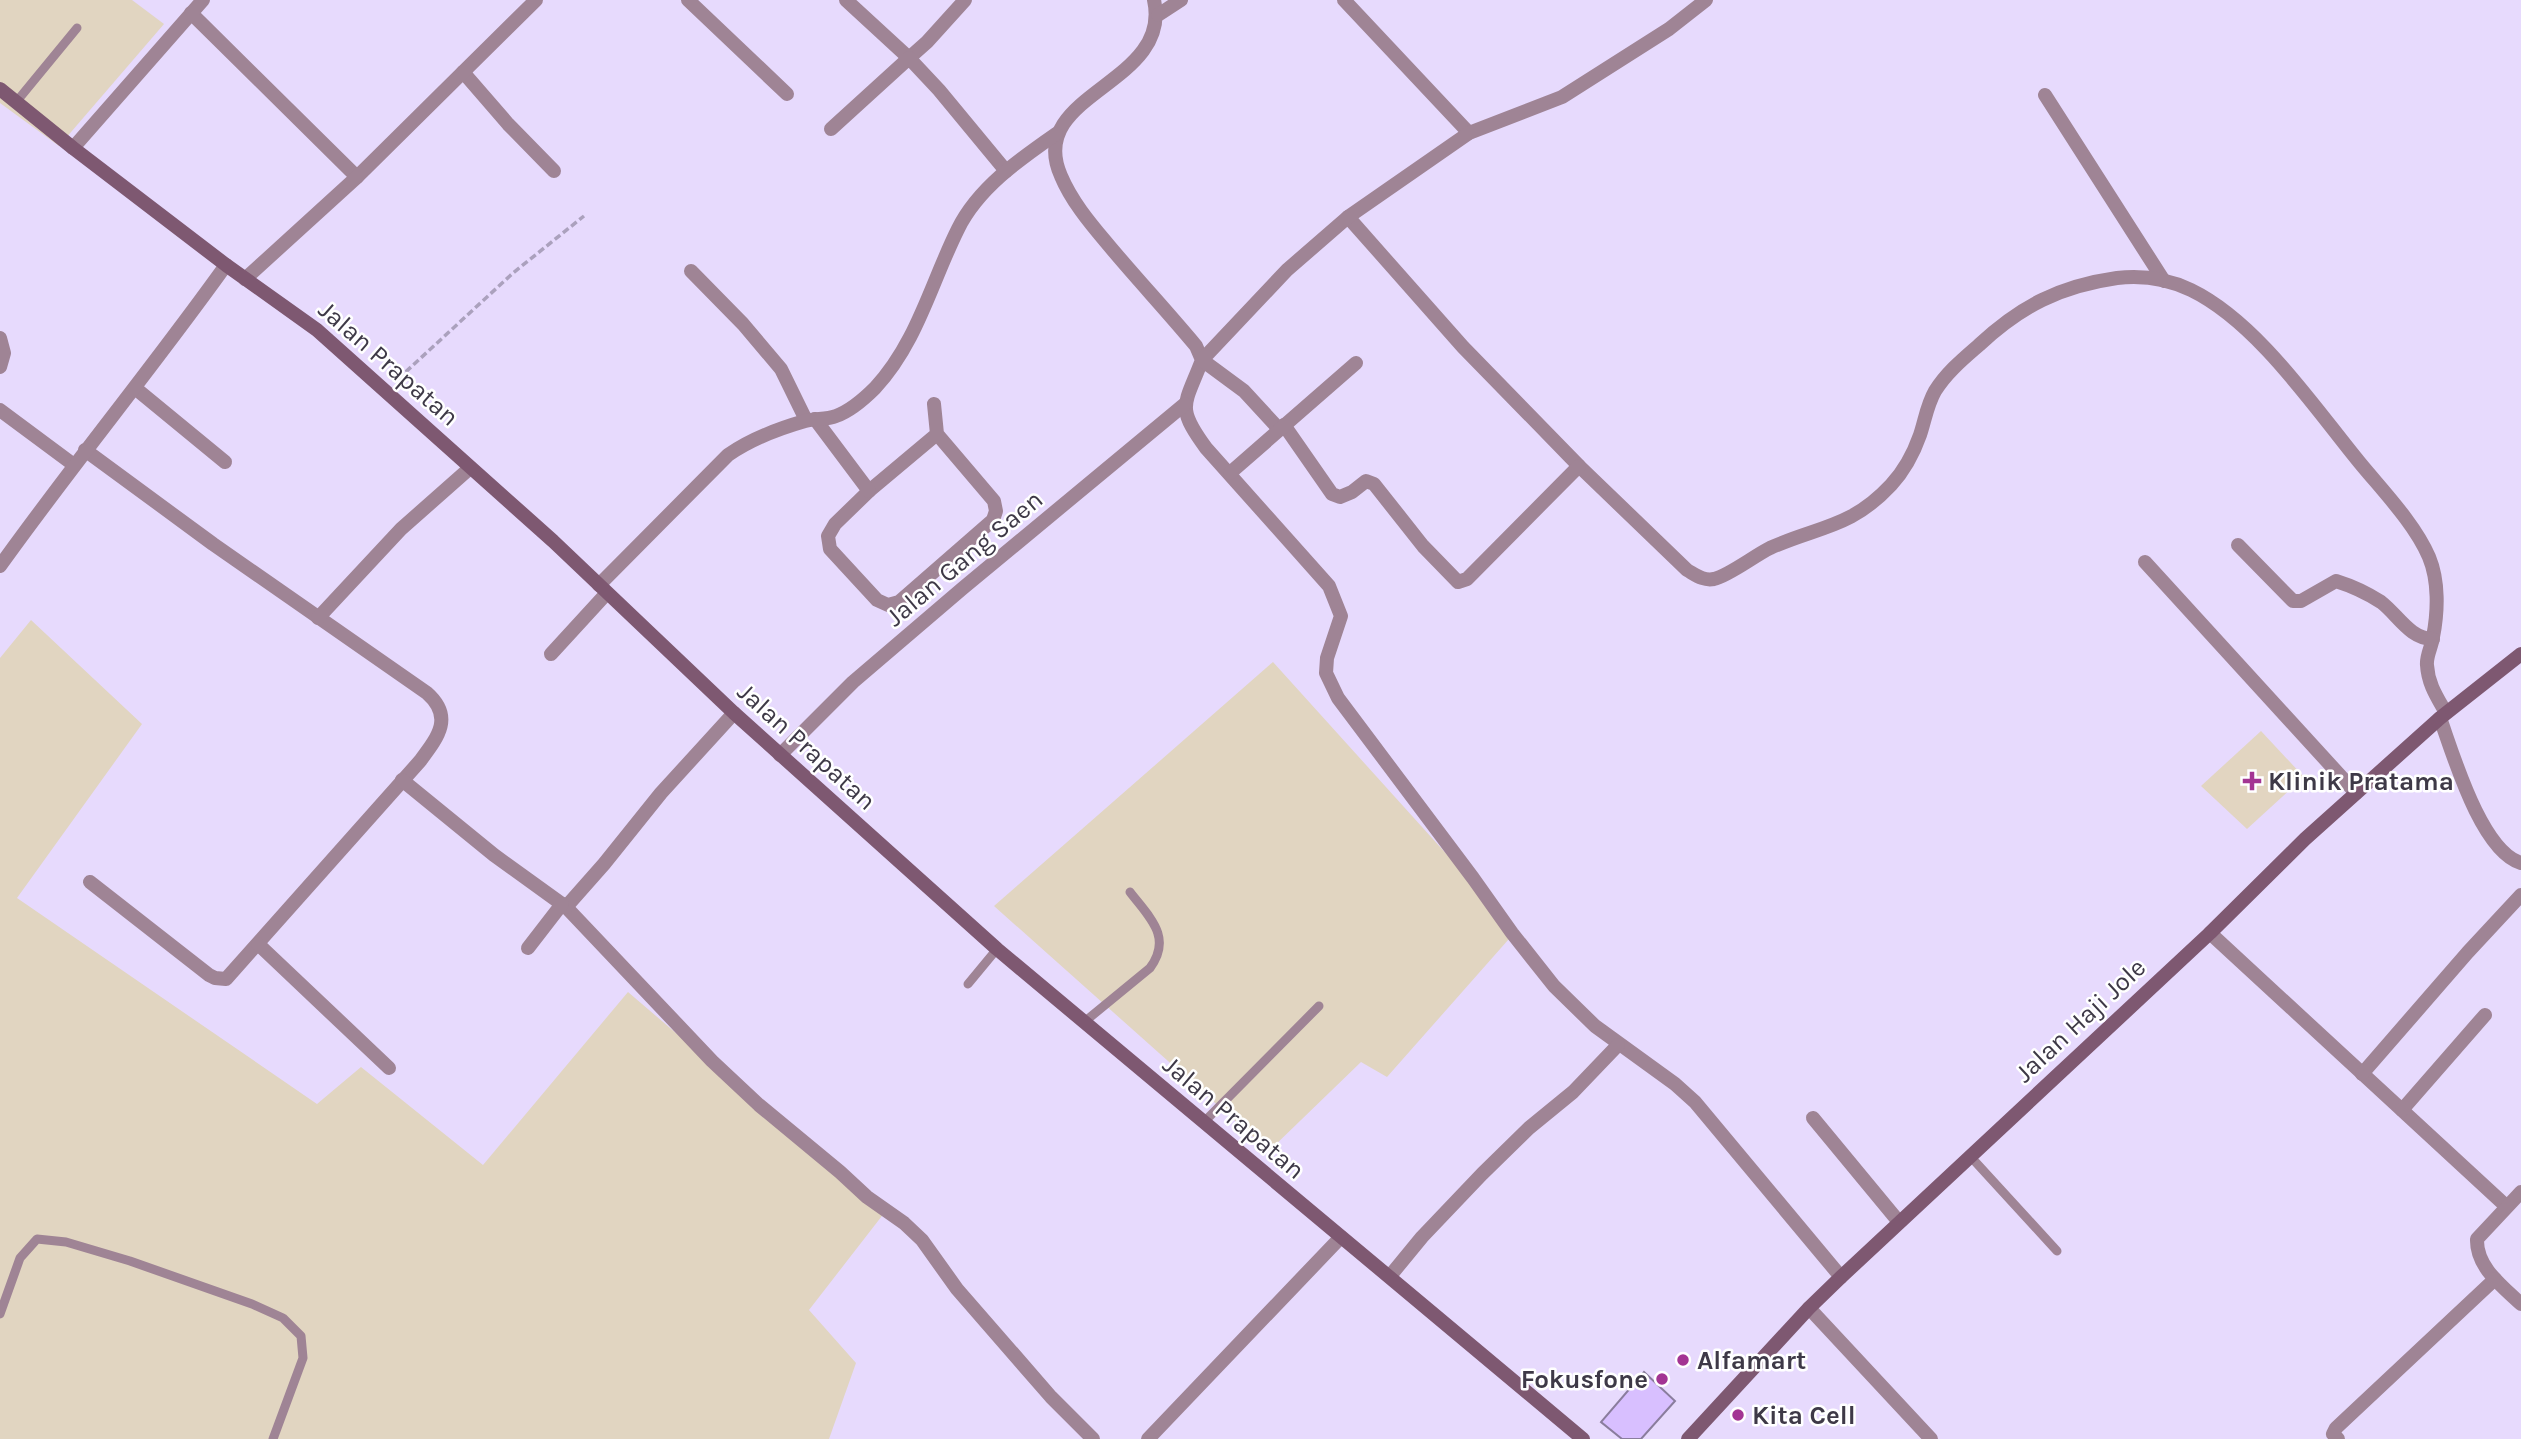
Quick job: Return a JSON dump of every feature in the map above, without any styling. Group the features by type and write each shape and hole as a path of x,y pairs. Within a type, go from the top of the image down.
{"main road":[{"name":"Jalan Prapatan","path":"0,89 226,265 317,330 536,526 780,755 997,949 1583,1439"},
{"name":"Jalan Haji Jole","path":"1688,1439 1809,1308 2210,933 2305,839 2443,715 2521,654"}],"street":[{"path":"73,148 203,0"},
{"path":"245,279 357,177 537,0"},
{"path":"688,0 787,94"},
{"path":"846,0 909,58 939,90 1006,171"},
{"path":"831,130 942,26 965,0"},
{"path":"551,654 603,590 728,455 749,440 810,420 836,416 874,388 899,358 919,321 959,227 996,180 1056,134 1066,118 1129,68 1151,35 1158,15 1154,0"},
{"path":"1158,15 1181,0"},
{"path":"1344,0 1469,133"},
{"path":"1706,0 1669,29 1562,97 1469,133 1348,217 1287,270 1202,360 1185,404 1186,417 1230,473 1329,586 1341,616 1327,658 1326,673 1338,698 1512,933 1553,986 1595,1026 1675,1084 1695,1102 1841,1277"},
{"path":"191,13 357,177"},
{"path":"463,72 554,171"},
{"path":"2045,95 2164,281"},
{"path":"1056,134 1055,153 1060,174 1072,196 1131,272 1196,346 1202,360 1244,391 1281,427 1332,494 1340,497 1366,481 1374,484 1423,546 1458,582 1467,579 1579,466"},
{"path":"1348,217 1463,347 1579,466 1688,570 1703,579 1715,579 1771,548 1826,529 1875,502 1895,481 1907,463 1921,433 1925,413 1953,367 2019,311 2039,300 2085,284 2119,278 2152,277 2191,290 2252,334 2402,514 2429,556 2435,578 2437,609 2433,639 2426,662 2430,685 2443,715 2471,804 2500,848 2521,863"},
{"path":"0,566 226,265"},
{"path":"691,271 743,324 781,369 810,420 869,491"},
{"path":"0,338 4,352 0,367"},
{"path":"1230,473 1356,363"},
{"path":"135,388 225,461"},
{"path":"934,404 937,434 994,501 996,511 993,520 983,530 899,602 888,605 877,600 830,549 828,536 835,524 869,491 937,434"},
{"name":"Jalan Gang Saen","path":"780,755 853,682 1185,404"},
{"path":"0,411 74,465"},
{"path":"85,450 427,693 440,708 442,721 435,739 402,780 229,977 222,980 215,978 90,883"},
{"path":"318,618 401,529 470,468"},
{"path":"2238,545 2292,601 2301,601 2336,581 2365,593 2384,605 2419,638 2433,639"},
{"path":"2145,562 2356,793"},
{"path":"528,948 604,864 661,793 734,713"},
{"path":"402,780 494,855 564,906 712,1061 759,1105 922,1240 957,1289 1051,1397 1093,1439"},
{"path":"2362,1074 2521,895"},
{"path":"2210,933 2506,1206"},
{"path":"258,944 389,1068"},
{"path":"2402,1110 2486,1015"},
{"path":"1390,1276 1422,1237 1482,1174 1529,1128 1573,1092 1618,1045"},
{"path":"1813,1118 1899,1222"},
{"path":"2521,1192 2477,1239 2476,1251 2495,1279 2521,1304"},
{"path":"1148,1439 1341,1237"},
{"path":"2338,1439 2333,1434 2336,1428 2495,1279"},
{"path":"1809,1308 1931,1439"}],"lane":[{"path":"17,102 77,28"},
{"path":"1083,1023 1150,968 1159,957 1161,942 1156,927 1130,892"},
{"path":"968,984 997,949"},
{"path":"1203,1123 1319,1006"},
{"path":"1970,1156 2057,1251"},
{"path":"0,1314 20,1258 37,1239 66,1242 117,1257 252,1304 283,1318 301,1336 303,1358 273,1439"}],"path":[{"path":"387,391 513,273 584,216"}],"shaded area":[{"path":"0,0 132,0 164,24 59,146 0,103"},
{"path":"31,620 142,724 17,898 317,1104 361,1067 483,1165 628,992 885,1212 809,1310 856,1363 829,1439 0,1439 0,658"},
{"path":"1273,662 1516,931 1387,1077 1361,1062 1269,1151 994,906"},
{"name":"Klinik Pratama","path":"2261,731 2304,777 2247,829 2201,786"}],"building":[{"path":"1644,1372 1675,1401 1641,1439 1622,1439 1601,1422"}],"place":[{"name":"Klinik Pratama","path":"2252,781"},
{"name":"Alfamart","path":"1683,1360"},
{"name":"Fokusfone","path":"1662,1379"},
{"name":"Kita Cell","path":"1738,1415"}]}
